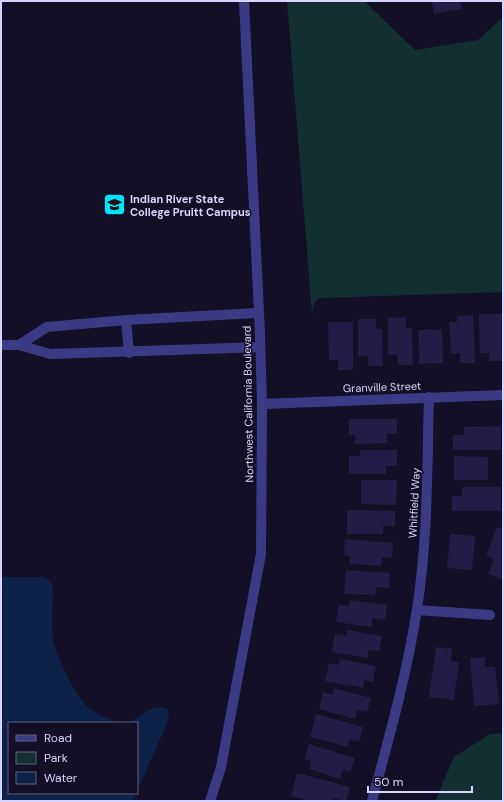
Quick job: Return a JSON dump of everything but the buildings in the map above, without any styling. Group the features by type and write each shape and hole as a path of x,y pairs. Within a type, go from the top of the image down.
{"street":[{"name":"Northwest California Boulevard","path":"210,801 221,767 261,554 262,404 244,1"},
{"path":"19,345 47,326 258,313"},
{"path":"126,320 129,353"},
{"path":"1,345 19,345 50,354 129,353 260,347"},
{"name":"Granville Street","path":"262,404 503,395"},
{"name":"Whitfield Way","path":"372,801 399,703 417,610 426,515 429,397"},
{"path":"417,610 490,615"}],"green space":[{"path":"287,1 364,1 415,50 478,40 503,17 503,292 320,298 314,302 312,314"},
{"path":"503,733 503,801 435,801 454,757 490,734"}],"water":[{"path":"1,577 44,577 51,582 53,589 53,638 58,655 72,686 84,703 97,714 120,722 8,722 8,794 136,794 133,801 1,801"},
{"path":"155,708 160,708 167,709 169,714 167,723 138,789 138,722 125,722 136,719"}],"place":[{"name":"Indian River State College Pruitt Campus","path":"115,205"}]}
